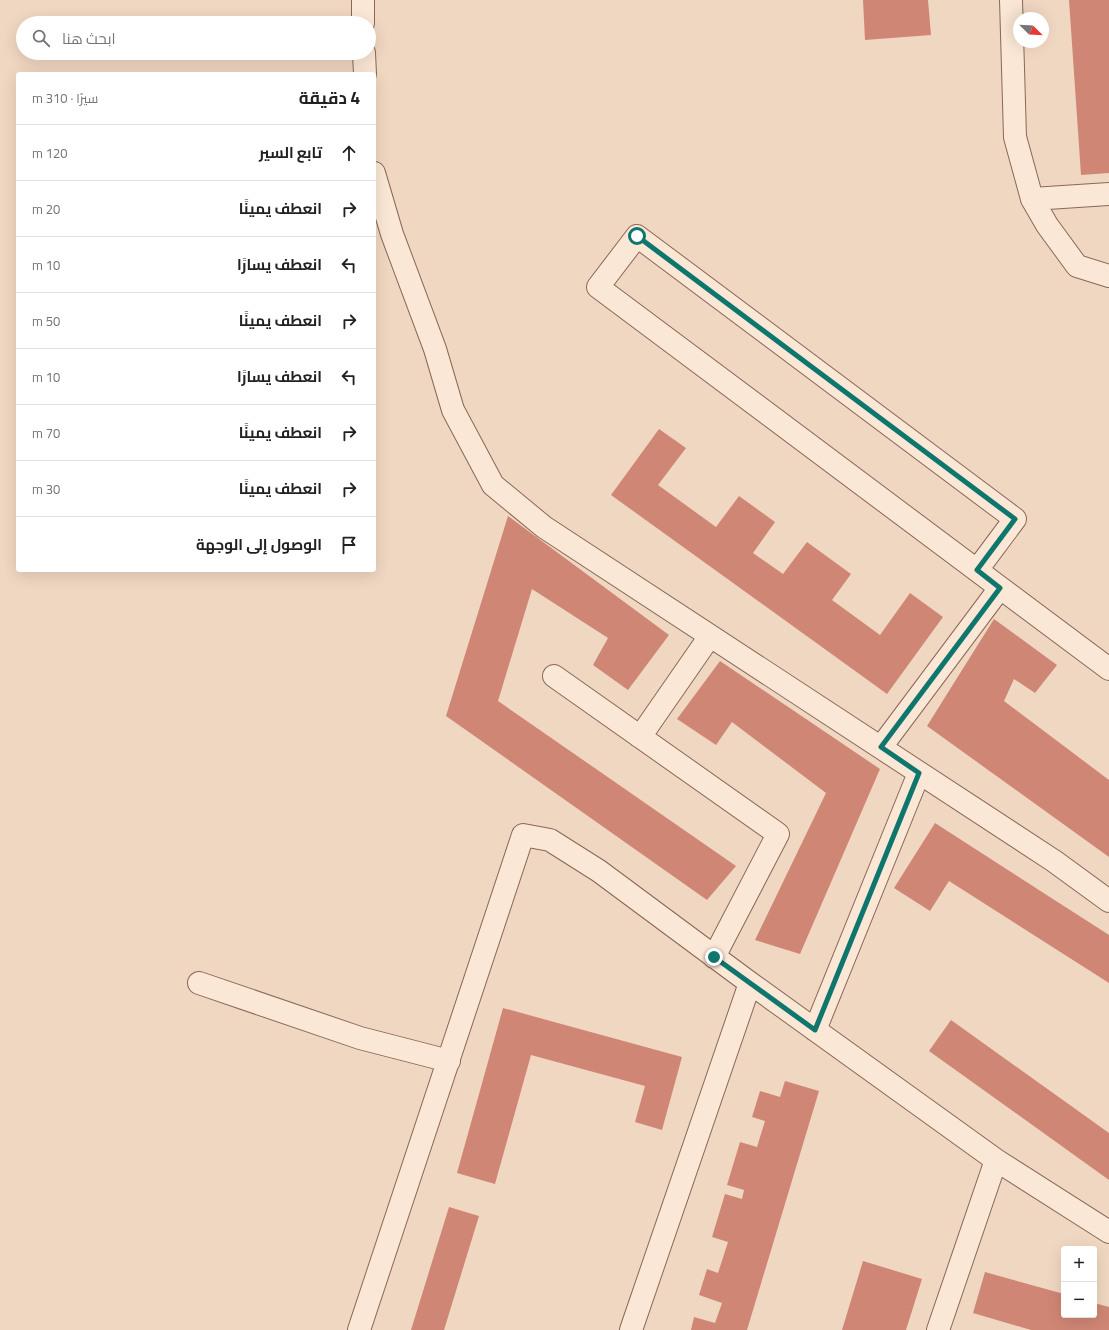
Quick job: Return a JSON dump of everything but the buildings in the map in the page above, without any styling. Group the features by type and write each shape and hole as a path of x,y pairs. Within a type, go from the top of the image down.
{"street":[{"path":"363,0 363,16"},
{"path":"1011,0 1015,137 1032,199 1046,225 1077,266 1109,276"},
{"path":"364,60 365,72"},
{"path":"376,180 392,234 435,349 453,410 493,485 544,527 1054,861 1109,901"},
{"path":"1032,199 1109,194"},
{"path":"977,570 1015,519 637,236 598,287 1109,669"},
{"path":"881,747 1000,588"},
{"path":"640,737 710,636"},
{"path":"554,676 778,834 714,957"},
{"path":"815,1030 919,773"},
{"path":"359,1330 523,835 550,840 600,871 714,957 996,1160 1109,1232"},
{"path":"631,1330 750,983"},
{"path":"199,984 360,1038 449,1062"},
{"path":"938,1330 996,1160"}],"route":[{"path":"637,236 1015,519 977,570 1000,588 881,747 919,773 815,1030 714,957"}]}
